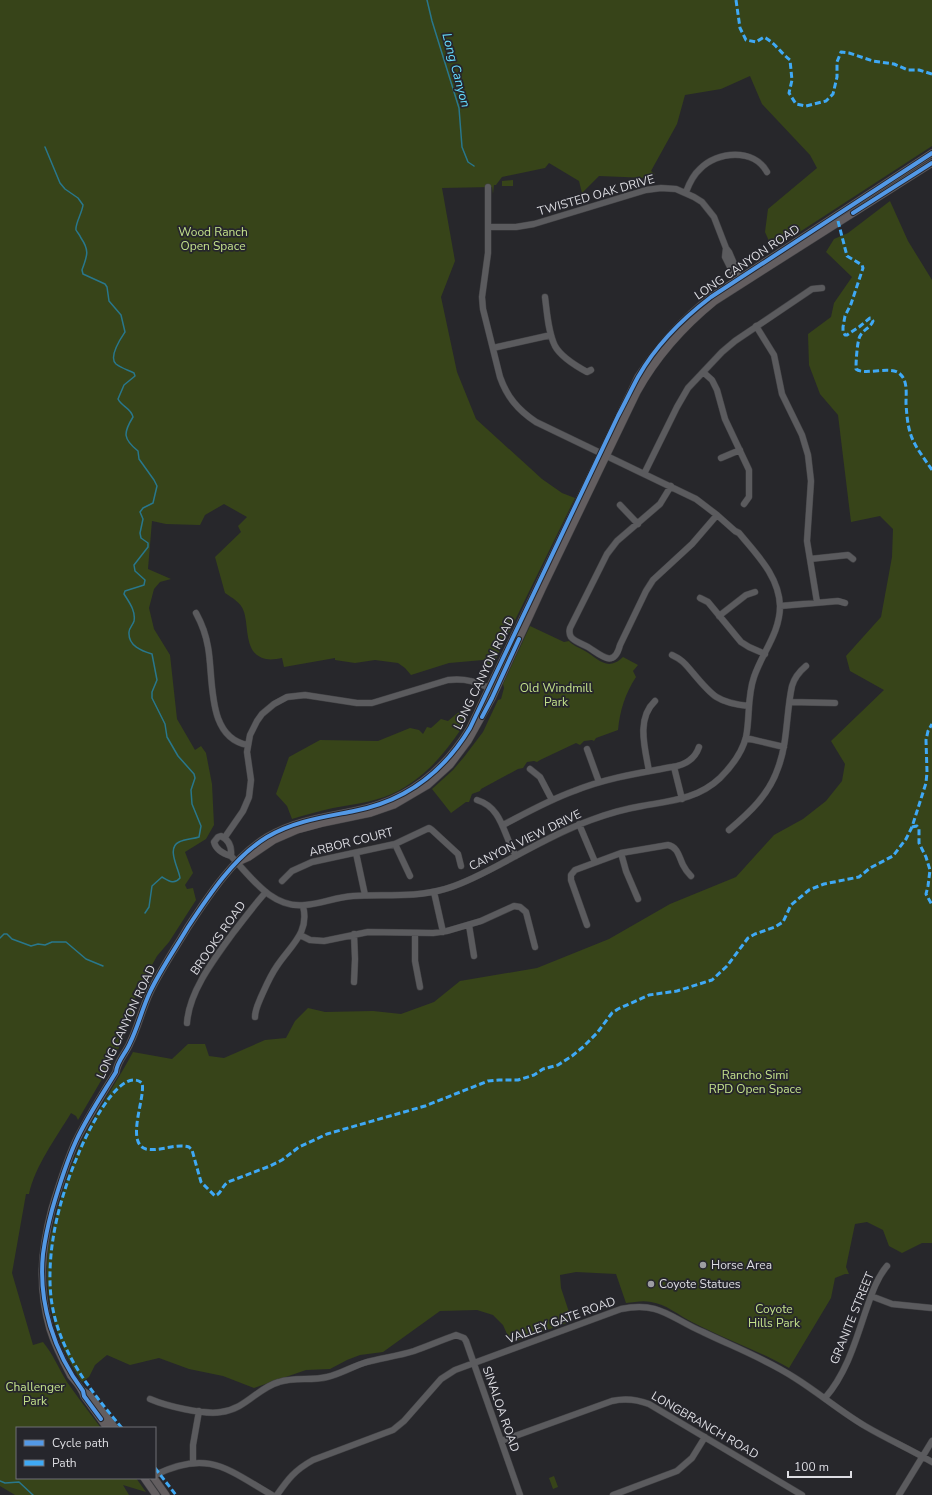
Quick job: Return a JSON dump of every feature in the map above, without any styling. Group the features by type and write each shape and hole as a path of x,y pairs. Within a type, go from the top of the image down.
{"main road":[{"name":"LONG CANYON ROAD","path":"83,1391 71,1375 60,1354 50,1328 44,1299 42,1270 45,1240 59,1186 77,1140 116,1072 116,1067 130,1044 149,994 166,962 214,890 244,854 267,837 289,827 322,817 379,805 402,795 417,786 438,769 460,743 492,689 638,377 659,346 692,312 932,153"},
{"name":"LONG CANYON ROAD","path":"741,280 932,163"},
{"path":"83,1391 84,1396 106,1427"},
{"path":"83,1391 89,1395 114,1427"},
{"path":"146,1479 156,1495"},
{"path":"155,1479 166,1495"}],"street":[{"path":"686,192 692,178 699,169 710,161 722,156 737,155 750,158 764,166 767,172"},
{"name":"CANYON VIEW DRIVE","path":"224,837 218,837 214,842 220,851 231,856 266,892 283,903 303,906 337,898 365,895 409,895 434,892 470,880 579,824 624,810 682,799 702,791 721,777 736,759 746,738 753,680 775,630 780,606 778,593 770,572 739,533 696,499 536,422 520,410 510,399 503,386 482,297 488,253 488,187"},
{"name":"TWISTED OAK DRIVE","path":"488,228 534,224 653,189 670,188 686,192 702,202 714,217 729,252 729,260 741,280"},
{"name":"TWISTED OAK DRIVE","path":"729,260 737,269 741,280"},
{"path":"644,474 688,388 722,352 756,326 812,290 822,288"},
{"path":"545,296 551,335 556,347 576,366 587,372 590,370"},
{"path":"756,326 774,355 782,394 802,436 808,455 811,481 806,533 817,602"},
{"path":"493,348 551,335"},
{"path":"703,372 712,380 717,390 725,419 749,470 749,497 744,504"},
{"path":"721,458 740,450"},
{"path":"671,486 660,504 617,541 607,554 576,618 571,625 569,631 574,640 605,658 612,658 615,656 652,580 692,544 717,515"},
{"path":"620,505 638,524"},
{"path":"810,559 848,555 853,559"},
{"path":"719,616 746,595 754,592"},
{"path":"700,598 708,602 742,642 765,654"},
{"path":"780,606 838,601 845,603"},
{"path":"196,613 203,627 208,648 216,717 226,733 237,742 248,745"},
{"path":"672,655 681,659 706,689 715,697 729,703 749,706"},
{"path":"729,830 749,813 767,790 778,769 784,747 793,685 801,670 806,666"},
{"path":"231,856 228,840 224,837 243,811 249,797 251,780 248,761 248,745 253,728 262,714 274,704 296,695 313,695 364,704 378,702 448,680 458,679 474,681 492,689"},
{"path":"648,771 643,738 643,727 648,709 655,701"},
{"path":"790,702 835,703"},
{"path":"746,738 784,747"},
{"path":"503,825 552,800 599,782 683,764 692,759 697,753 699,746"},
{"path":"587,749 599,782"},
{"path":"674,767 682,799"},
{"path":"530,770 540,777 552,800"},
{"path":"477,800 491,807 503,825 507,838 516,856"},
{"path":"579,824 595,862"},
{"name":"ARBOR COURT","path":"282,881 292,871 303,866 322,860 395,844 429,828 458,854 461,866"},
{"path":"395,844 410,876"},
{"path":"587,925 572,884 571,878 575,870 621,854 664,845 671,846 676,850 684,867 691,876"},
{"path":"356,853 365,895"},
{"path":"621,854 626,871 638,899"},
{"name":"BROOKS ROAD","path":"187,1023 187,1015 198,987 206,973 254,905 266,892"},
{"path":"434,892 443,932"},
{"path":"255,1017 255,1011 269,979 277,965 300,935 305,912 303,906"},
{"path":"300,935 310,940 324,941 354,934 381,932 443,932 490,918 514,906 520,907 526,912 535,947"},
{"path":"469,925 474,956"},
{"path":"415,933 415,961 420,987"},
{"path":"354,934 354,982"},
{"name":"GRANITE STREET","path":"825,1398 837,1383 847,1363 871,1296 881,1273 887,1266"},
{"path":"871,1296 892,1304 932,1308"},
{"name":"VALLEY GATE ROAD","path":"277,1495 289,1478 302,1466 313,1460 393,1430 404,1421 441,1379 455,1370 621,1309 645,1306 664,1311 702,1332 763,1359 796,1378 865,1426 932,1462"},
{"name":"SINALOA ROAD","path":"199,1411 216,1413 231,1411 246,1404 260,1392 278,1382 295,1378 315,1379 335,1375 365,1362 414,1351 456,1335 464,1338 474,1363 519,1495"},
{"name":"LONGBRANCH ROAD","path":"501,1441 612,1401 626,1398 648,1404 802,1495"},
{"path":"150,1399 158,1403 199,1411 193,1445 193,1462"},
{"path":"613,1495 677,1471 692,1458 705,1437"},
{"path":"899,1495 932,1441"},
{"path":"156,1475 170,1468 193,1462 206,1463 226,1469 272,1495"}],"green space":[{"name":"Wood Ranch Open Space","path":"0,0 932,0 932,146 795,235 794,234 772,248 765,232 768,209 817,168 810,155 762,104 750,76 721,89 685,95 677,124 651,171 655,174 648,178 599,176 582,193 579,181 549,163 545,168 502,177 496,185 494,185 493,194 492,187 442,188 455,261 441,297 457,372 476,419 542,479 562,493 575,498 492,667 483,660 449,663 411,675 398,663 375,660 355,663 335,660 335,658 284,667 282,658 266,659 254,652 249,640 243,609 236,601 225,593 215,557 241,532 238,526 247,517 224,504 205,515 200,525 166,524 152,521 148,569 171,579 160,582 154,589 149,608 154,629 170,655 177,719 195,750 201,746 206,753 212,784 214,825 206,839 185,852 193,873 185,885 187,889 193,888 196,900 169,942 157,956 142,983 137,985 132,994 137,1002 116,1055 78,1120 76,1116 71,1113 41,1163 29,1194 26,1194 12,1273 33,1345 43,1342 67,1382 100,1427 16,1427 16,1479 137,1479 146,1492 123,1485 129,1495 15,1495 0,1486"},
{"path":"513,180 513,186 502,186 502,181"},
{"name":"Rancho Simi RPD Open Space","path":"890,201 908,241 932,280 932,1243 922,1243 902,1253 889,1246 883,1230 867,1222 855,1224 846,1267 849,1274 835,1278 831,1298 789,1368 704,1328 662,1305 645,1301 626,1303 616,1274 576,1272 560,1275 561,1288 572,1321 511,1343 503,1325 493,1315 477,1310 440,1311 383,1352 360,1355 330,1369 306,1370 254,1388 223,1376 189,1369 159,1358 130,1365 107,1355 95,1365 89,1377 82,1382 64,1349 52,1315 47,1279 49,1243 63,1192 78,1150 91,1123 133,1052 172,1059 188,1044 205,1044 209,1056 224,1058 265,1040 286,1038 295,1021 308,1008 325,1012 373,1011 401,1014 434,1002 460,981 537,968 609,939 670,904 736,877 774,835 803,819 826,801 842,781 845,764 831,741 884,690 850,671 846,656 881,617 892,557 893,529 880,516 851,522 838,415 820,394 809,365 808,334 831,317 834,303 852,277 826,252 834,239 848,233"},
{"name":"Old Windmill Park","path":"530,626 564,642 569,641 603,663 612,664 623,657 638,665 633,671 636,677 624,702 618,730 596,738 594,741 584,741 580,745 576,743 537,762 527,762 523,768 518,769 472,794 469,802 466,802 451,813 432,789 453,770 483,732 498,700 501,699 504,688 503,684"},
{"path":"460,711 467,720 446,750 421,776 392,794 368,802 328,809 292,819 287,806 276,794 289,757 320,740 378,741 410,728 419,730 423,734 427,727 431,728 441,719 448,721"},
{"path":"554,1476 558,1487 553,1489 549,1478"}],"waterway":[{"name":"Long Canyon","path":"427,0 459,108 462,147 468,162 474,166"},
{"path":"45,147 60,183 65,189 78,198 83,205 76,228 87,250 82,270 83,274 105,284 107,287 109,301 121,315 125,332 114,352 113,357 116,364 134,373 135,376 124,385 118,399 133,417 127,427 127,439 129,443 138,451 139,459 157,486 153,503 143,508 140,512 143,519 140,533 141,538 148,543 148,547 134,565 135,571 145,580 144,585 125,591 124,594 132,607 134,614 134,621 129,631 129,637 136,647 152,654 157,680 152,692 152,698 165,724 167,737 178,756 194,774 195,778 191,790 192,804 201,826 199,837 181,841 175,845 173,854 180,878 174,882 162,877 152,886 149,907 145,913"},
{"path":"0,938 4,934 7,934 12,939 31,946 38,944 45,945 52,942 66,942 86,959 103,966"},
{"path":"0,1481 5,1483 19,1482 33,1495"}],"marked path":[{"path":"736,0 740,28 746,40 756,42 764,37 790,60 792,80 789,93 796,104 806,106 826,101 833,94 837,77 837,62 841,52 849,53 873,61 894,64 908,70 919,70 932,74"},
{"path":"838,221 847,256 862,265 863,268 851,304 845,316 843,331 845,335 847,335 870,318 873,321 871,325 861,334 859,339 856,369 860,371 896,371 903,377 906,388 907,415 910,433 916,446 932,470"},
{"path":"121,1427 87,1383 67,1351 54,1316 50,1275 51,1253 55,1229 70,1175 87,1134 95,1120 113,1093 123,1084 133,1080 142,1083 137,1129 137,1138 140,1145 151,1150 178,1146 189,1147 192,1150 201,1182 215,1196 219,1194 228,1182 270,1166 282,1160 299,1147 327,1134 425,1106 488,1081 518,1080 534,1075 543,1069 558,1065 583,1047 597,1033 612,1013 618,1009 649,995 677,991 712,980 727,966 748,938 775,927 783,922 791,905 809,890 824,884 859,877 870,868 893,856 906,839 912,827 926,783 926,740 928,731 932,724"},
{"path":"912,827 917,826 919,829 919,843 926,857 930,870 926,894 932,905"},
{"path":"156,1469 176,1495"}],"cycle path":[{"path":"101,1419 84,1396 83,1391 64,1360 50,1326 43,1291 43,1254 57,1192 76,1141 116,1072 118,1064 133,1037 147,998 154,984 188,927 233,866 255,845 267,837 298,823 354,811 390,800 421,783 448,759 470,728 618,416 645,365 661,343 690,314 711,297 932,153"},
{"path":"853,213 932,163"},
{"path":"482,717 519,639"}],"place":[{"name":"Horse Area","path":"703,1265"},
{"name":"Coyote Statues","path":"651,1284"}],"park label":[{"name":"Coyote Hills Park","path":"774,1316"},
{"name":"Challenger Park","path":"35,1394"}]}
